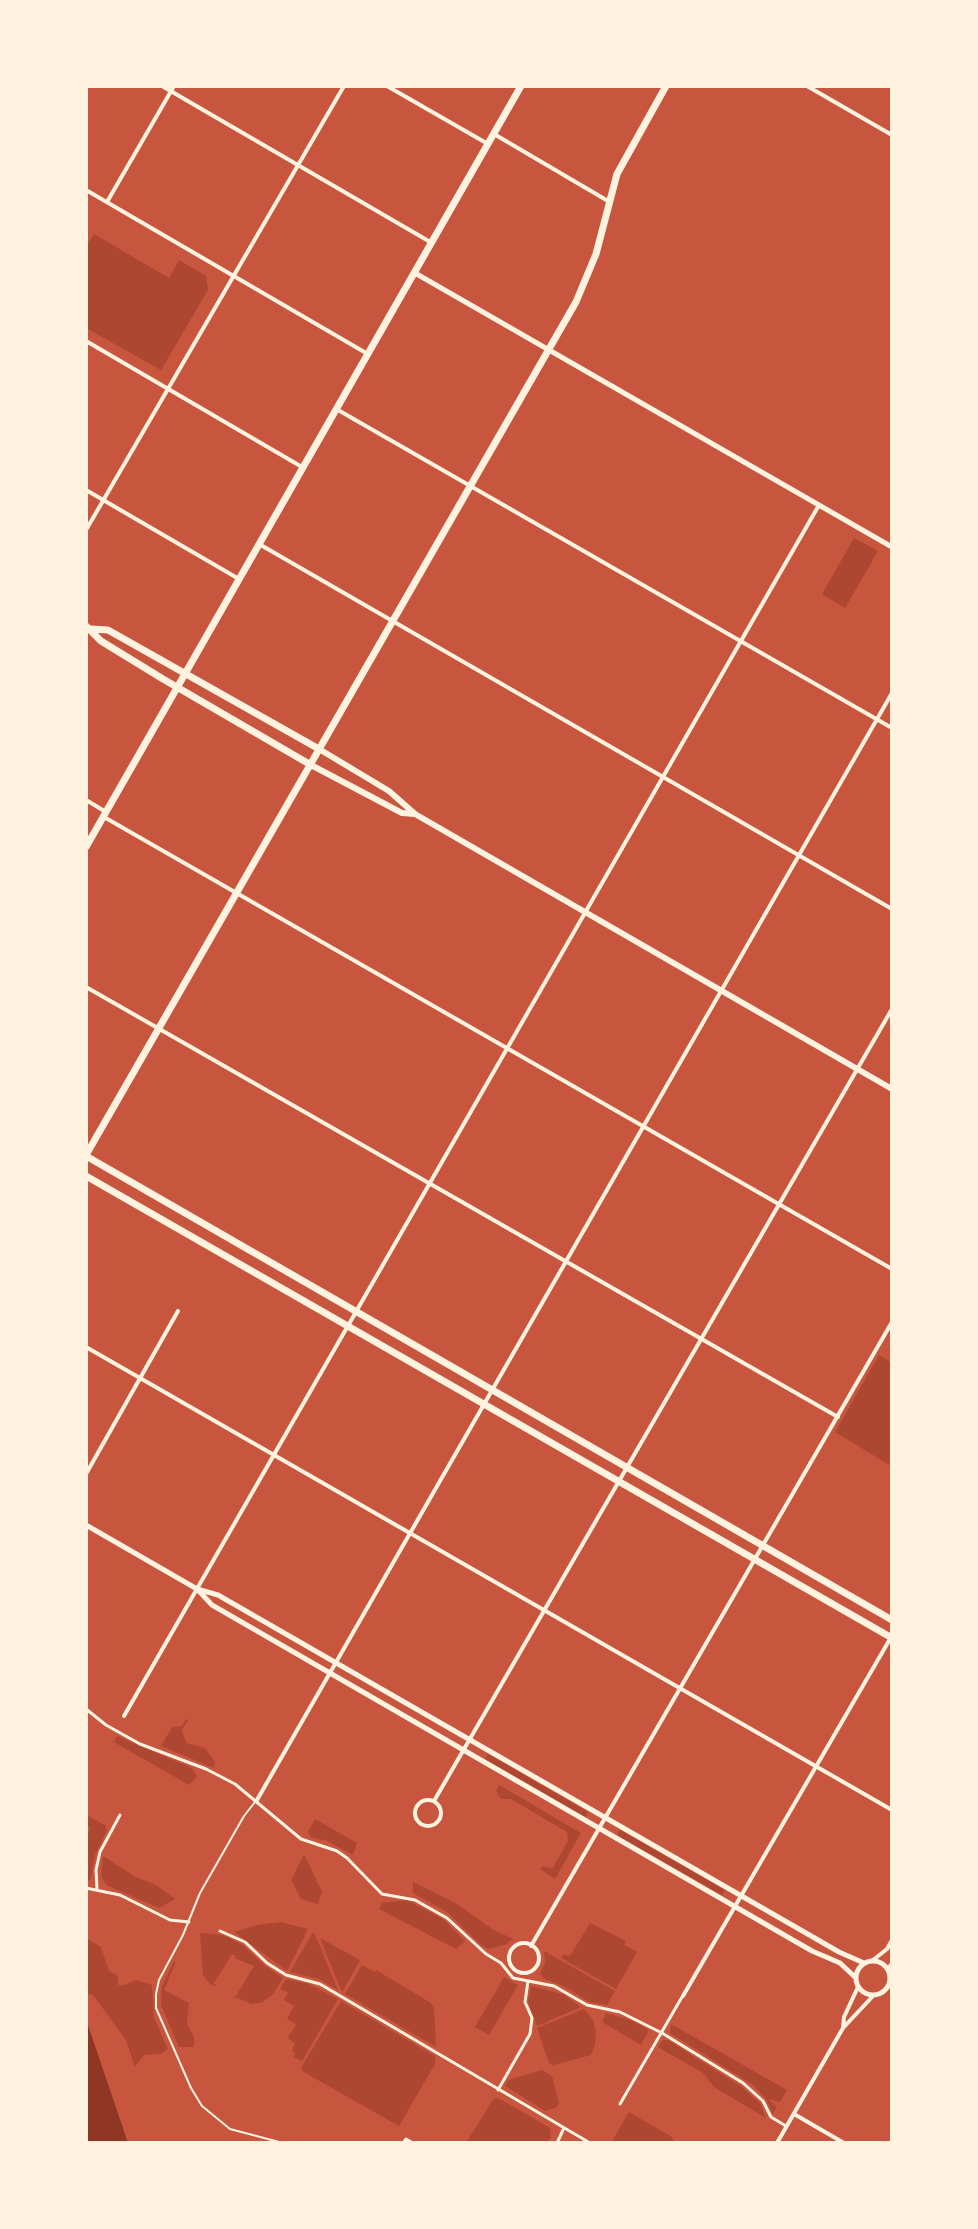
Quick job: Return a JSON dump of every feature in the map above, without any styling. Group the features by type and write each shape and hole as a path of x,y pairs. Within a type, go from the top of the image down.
{"main road":[{"path":"86,847 521,86"},
{"path":"666,86 626,155 608,201 588,276 549,350 86,1156 892,1620"},
{"path":"89,628 108,630 185,672 389,791 415,814 892,1089"},
{"path":"89,628 101,641 311,765 402,813 415,814"},
{"path":"86,1176 891,1638"}],"street":[{"path":"162,86 172,88 432,243"},
{"path":"86,530 344,86"},
{"path":"387,86 488,144"},
{"path":"807,86 892,135"},
{"path":"107,202 172,88"},
{"path":"494,134 608,201"},
{"path":"86,190 368,355"},
{"path":"415,273 892,547"},
{"path":"86,341 302,467"},
{"path":"336,409 892,728"},
{"path":"86,490 239,579"},
{"path":"124,1716 819,505"},
{"path":"259,544 892,909"},
{"path":"257,1800 892,693"},
{"path":"86,800 237,893 892,1269"},
{"path":"86,987 838,1417"},
{"path":"434,1801 892,1009"},
{"path":"86,1474 178,1311"},
{"path":"531,1946 892,1322"},
{"path":"86,1347 892,1810"},
{"path":"86,1525 197,1589 218,1595 839,1952 864,1963"},
{"path":"197,1589 212,1605 812,1951 840,1963 856,1978"},
{"path":"620,2104 891,1638"},
{"path":"86,1709 123,1735 214,1772 257,1800 301,1839 337,1851 347,1858 382,1894 403,1896 438,1912 486,1954 501,1963 513,1978 554,1986 587,2005 620,2012 662,2033 743,2083 763,2101 771,2117 786,2126"},
{"path":"426,1800 434,1801 440,1807 439,1819 429,1826 421,1825 414,1814 416,1806 426,1800"},
{"path":"97,1889 96,1870 100,1852 120,1815"},
{"path":"86,1888 120,1895 170,1920 189,1922"},
{"path":"220,1931 245,1942 286,1975 320,1984 590,2143"},
{"path":"873,1996 858,1987 858,1969 887,1949 892,1940"},
{"path":"522,1944 531,1946 539,1957 536,1966 524,1973 515,1970 510,1962 510,1953 522,1944"},
{"path":"777,2143 843,2028 873,1996 888,1987 890,1966 873,1960"},
{"path":"498,2090 530,2034 532,2018 525,2002 528,1981"},
{"path":"843,2028 844,2017 858,1987"},
{"path":"882,1993 892,1997"},
{"path":"794,2114 844,2143"},
{"path":"557,2143 564,2128"},
{"path":"403,2143 406,2139 413,2143"}],"lane":[{"path":"257,1800 244,1816 200,1892 189,1922 159,1980 156,2008 202,2106 230,2129 283,2143"}],"shaded area":[{"path":"94,234 169,278 179,260 206,276 208,290 161,370 86,328 86,247"},
{"path":"854,538 878,551 845,608 822,594"},
{"path":"879,1355 892,1363 891,1466 835,1432"},
{"path":"186,1719 182,1730 186,1743 205,1748 215,1762 214,1768 161,1746 172,1727 182,1726"},
{"path":"117,1736 192,1768 197,1777 189,1785 114,1742"},
{"path":"488,1754 588,1812 585,1817 485,1759"},
{"path":"499,1785 581,1833 555,1879 540,1869 543,1866 552,1869 568,1841 567,1832 511,1799 501,1799 496,1791"},
{"path":"86,1815 105,1825 107,1830 95,1855 91,1878 86,1883 86,1842 90,1828 86,1825"},
{"path":"315,1819 357,1843 353,1855 327,1841 310,1837 308,1832"},
{"path":"620,1830 725,1890 722,1895 617,1835"},
{"path":"304,1854 322,1892 318,1904 301,1899 291,1880"},
{"path":"103,1856 175,1899 159,1908 106,1885 101,1876"},
{"path":"413,1882 457,1904 492,1929 513,1939 505,1945 489,1949 482,1946 447,1912 413,1893"},
{"path":"407,1900 443,1919 465,1941 456,1949 379,1909 382,1903"},
{"path":"280,1922 308,1929 287,1971 234,1932"},
{"path":"590,1923 626,1941 624,1945 637,1952 616,1989 561,1958 563,1954 570,1956"},
{"path":"313,1932 338,1990 319,1979 290,1972"},
{"path":"200,1933 223,1935 243,1945 283,1978 273,1994 263,2002 252,2004 232,1996 236,1996 254,1966 232,1954 214,1983 217,1987 210,1984 203,1975"},
{"path":"86,1938 101,1947 109,1971 118,1976 118,1985 135,1980 152,1985 154,2018 168,2049 160,2054 144,2055 135,2067 126,2040 93,1995 86,1993"},
{"path":"320,1938 360,1960 343,1991 341,1990"},
{"path":"544,1951 615,1991 607,2005 589,2002 566,1987 544,1979 540,1973 545,1963"},
{"path":"174,1961 164,1990 189,2003 187,2023 194,2037 194,2047 179,2047 161,2005 162,1986"},
{"path":"362,1965 431,2003 434,2008 436,2047 345,1994"},
{"path":"504,1977 518,1985 489,2035 475,2027"},
{"path":"286,1979 309,1984 338,1999 302,2061 294,2057 292,2051 295,2043 288,2038 296,2024 287,2019 294,2006 284,2000 288,1993 280,1989"},
{"path":"531,1986 563,1994 581,2007 537,2026 528,2002"},
{"path":"341,2001 435,2056 435,2064 399,2126 302,2071"},
{"path":"584,2009 593,2020 596,2032 591,2055 554,2065 549,2063 537,2028"},
{"path":"606,2013 633,2021 649,2030 641,2045 602,2022"},
{"path":"86,2019 92,2037 128,2143 86,2143"},
{"path":"671,2024 787,2090 780,2102 768,2099 777,2107 773,2114 766,2099 753,2085 670,2033"},
{"path":"663,2040 668,2040 742,2087 760,2103 766,2118 714,2087 703,2073 658,2047"},
{"path":"542,2070 552,2076 559,2103 557,2107 545,2111 505,2086 508,2080"},
{"path":"494,2098 550,2128 551,2138 546,2143 466,2143"},
{"path":"629,2112 672,2137 674,2143 611,2143"}]}
